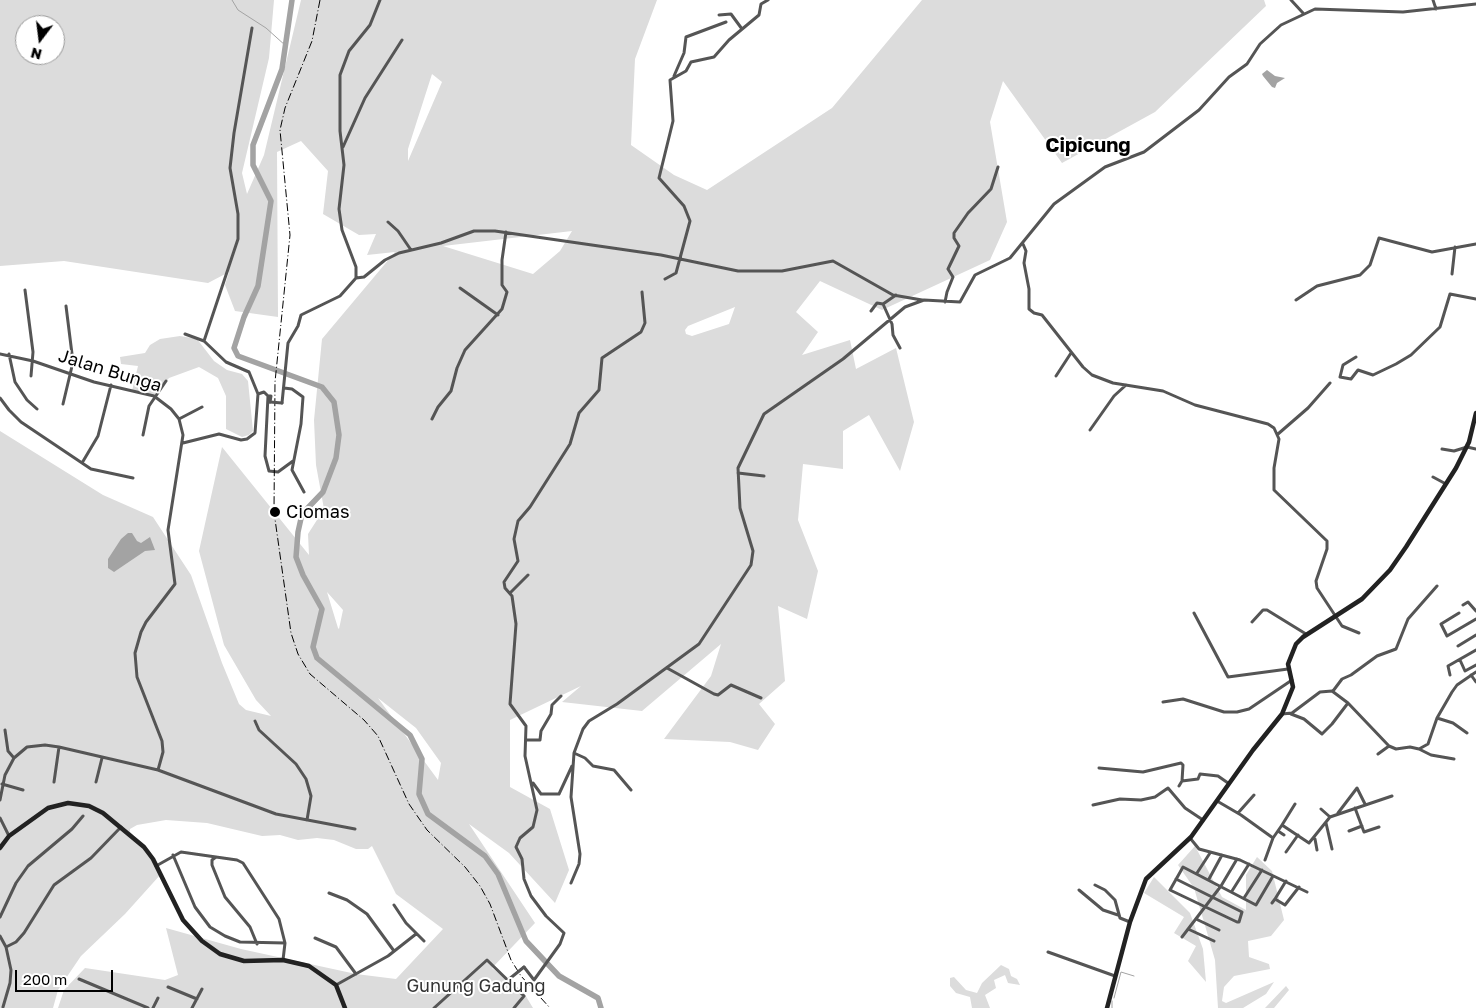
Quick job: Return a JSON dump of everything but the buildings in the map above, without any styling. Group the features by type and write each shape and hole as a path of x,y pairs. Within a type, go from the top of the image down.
{"main road":[{"path":"1107,1008 1130,922 1146,879 1190,837 1228,783 1282,714 1292,693 1292,680 1288,669 1292,652 1307,635 1334,616 1362,600 1390,570 1446,484 1467,447 1476,413"},
{"path":"0,848 9,836 48,808 68,803 89,806 104,813 144,847 156,866 183,920 192,932 212,949 244,961 283,960 310,966 336,985 345,1008"}],"street":[{"path":"356,278 356,267 345,238 339,209 344,170 340,131 340,71 352,47 370,26 380,0"},
{"path":"674,76 686,71 691,62 714,57 742,29 759,16 761,4 768,0"},
{"path":"1291,0 1303,13"},
{"path":"1433,0 1436,9"},
{"path":"258,394 264,392 271,396 270,402 282,403 288,343 301,315 323,302 340,296 356,278 364,277 392,256 435,245 474,232 506,232 681,259 724,269 751,272 791,270 833,261 896,295 924,300 960,302 980,271 1008,260 1054,204 1104,167 1144,152 1151,147 1206,103 1229,77 1250,60 1260,44 1274,31 1303,13 1319,8 1394,12 1476,4"},
{"path":"719,16 731,14 742,29"},
{"path":"665,279 676,273 690,225 689,216 684,206 659,178 673,121 670,82 684,53 686,38 726,22"},
{"path":"204,341 238,239 238,214 230,168 252,28"},
{"path":"342,148 365,98 402,40"},
{"path":"945,302 953,277 948,268 959,246 954,238 954,233 968,213 991,189 998,167"},
{"path":"388,222 401,234 411,250"},
{"path":"432,419 438,407 451,391 457,368 465,350 502,310 507,292 502,285 502,260 506,232"},
{"path":"1296,300 1317,286 1360,275 1370,264 1379,238 1432,252 1476,244"},
{"path":"1022,244 1026,251 1024,263 1029,289 1029,309 1042,315 1083,367 1096,377 1107,382 1163,391 1194,405 1273,426 1278,434 1274,488 1327,541 1316,585 1342,626 1358,633"},
{"path":"1452,274 1455,247"},
{"path":"460,288 498,315"},
{"path":"25,290 33,361 31,376"},
{"path":"508,980 524,967 534,980 536,974 560,944 564,933 546,916 531,896 524,879 522,859 516,847 520,838 533,827 537,813 525,756 527,740 525,724 512,710 510,704 516,624 510,594 505,588 504,582 518,561 514,539 518,521 530,507 570,444 579,413 599,390 602,358 641,332 645,323 642,292"},
{"path":"1356,357 1343,365 1340,377 1351,380 1358,370 1373,375 1411,355 1440,327 1450,294 1476,299"},
{"path":"871,312 877,303 883,304 896,295"},
{"path":"570,883 579,864 580,854 571,808 573,763 574,754 586,724 699,644 751,565 753,551 740,508 738,473 739,464 764,414 843,359 905,307 924,300"},
{"path":"883,304 893,336 900,348"},
{"path":"63,404 71,375 73,359 66,306"},
{"path":"182,443 219,434 236,440 253,436 255,433 258,394 249,372 226,362 204,341 185,334"},
{"path":"1056,376 1072,353"},
{"name":"Jalan Bunga","path":"0,354 9,354 71,375 154,396 168,405 179,419"},
{"path":"9,354 15,382 27,400 37,409"},
{"path":"143,435 146,414 154,396 166,381"},
{"path":"1278,434 1308,408 1330,383"},
{"path":"1090,430 1114,396 1127,385"},
{"path":"82,463 100,431 111,386"},
{"path":"284,387 298,392 303,397 302,424 292,470 304,492"},
{"path":"268,396 265,456 269,471 278,472 295,459"},
{"path":"0,398 22,422 82,463 100,472 133,478"},
{"path":"158,770 163,752 162,741 136,677 135,653 140,632 175,584 168,530 182,443 179,419 202,407"},
{"path":"1442,449 1454,451 1467,447 1476,449"},
{"path":"738,473 764,476"},
{"path":"1433,477 1446,484"},
{"path":"510,594 528,575"},
{"path":"1332,691 1342,679 1351,676 1384,652 1397,648 1408,620 1437,586"},
{"path":"1463,605 1468,602 1476,611"},
{"path":"1252,622 1263,610 1267,610 1307,635"},
{"path":"1194,613 1228,677 1288,669"},
{"path":"1459,613 1441,624 1447,636 1476,619"},
{"path":"1458,646 1476,635"},
{"path":"1450,675 1448,666 1476,650"},
{"path":"1460,660 1465,670 1476,665"},
{"path":"667,668 714,694 720,694 731,685 761,698"},
{"path":"1419,749 1428,744 1437,718 1455,688 1476,672"},
{"path":"1471,676 1476,682"},
{"path":"1163,702 1183,699 1224,712 1237,712 1249,709 1292,680"},
{"path":"1291,714 1320,692 1332,691 1348,703 1389,746 1396,749 1410,747 1431,755 1454,758"},
{"path":"527,740 541,740 541,731 551,714 552,705 561,696"},
{"path":"1282,714 1291,714 1304,719 1322,734 1348,703"},
{"path":"1437,718 1453,723 1467,733"},
{"path":"255,721 259,730 296,764 306,779 311,800 307,820"},
{"path":"5,730 8,751 14,758"},
{"path":"0,800 2,784 14,758 26,747 45,745 158,770 276,814 356,829"},
{"path":"1378,754 1389,746"},
{"path":"54,782 59,747"},
{"path":"574,754 585,758 593,766 614,770 631,790"},
{"path":"96,782 102,758"},
{"path":"531,780 541,794 559,794 573,763"},
{"path":"1099,768 1143,772 1181,763 1183,765 1182,781 1179,786"},
{"path":"1182,781 1198,779 1200,774 1218,776 1228,783"},
{"path":"2,784 23,790"},
{"path":"1093,806 1120,799 1141,800 1155,797 1168,788 1185,808 1203,820"},
{"path":"1338,813 1357,788 1365,804"},
{"path":"1238,813 1254,795"},
{"path":"1282,825 1309,843 1330,817 1392,796"},
{"path":"1216,801 1238,813 1273,838"},
{"path":"1265,860 1273,838 1295,804"},
{"path":"1355,808 1364,832 1379,827"},
{"path":"1321,809 1330,817"},
{"path":"0,917 16,884 28,866 72,829 83,816"},
{"path":"0,818 9,836"},
{"path":"1326,823 1332,849"},
{"path":"1349,831 1362,826"},
{"path":"6,946 16,942 24,933 54,885 90,858 122,827"},
{"path":"1278,832 1284,836"},
{"path":"1286,852 1298,835"},
{"path":"1190,837 1199,849 1250,864 1307,892"},
{"path":"1314,838 1317,850"},
{"path":"156,866 173,855 185,852 237,860 245,865 279,918 285,943 283,960"},
{"path":"1197,873 1210,853"},
{"path":"173,855 195,907 210,926 233,940 257,944 285,943"},
{"path":"1209,879 1222,855"},
{"path":"216,857 212,860 212,865 225,897 250,927 257,944"},
{"path":"1182,937 1221,886 1237,859"},
{"path":"1232,891 1250,864"},
{"path":"1176,879 1242,912 1239,922 1233,922 1170,890 1176,879 1184,867 1256,904 1273,876"},
{"path":"1244,898 1262,870"},
{"path":"1272,903 1286,881"},
{"path":"1095,885 1107,892 1115,900 1120,918 1130,922"},
{"path":"1275,899 1285,905 1299,887"},
{"path":"1079,890 1103,910 1118,914"},
{"path":"329,892 347,900 367,914 394,952"},
{"path":"394,905 416,934 424,941"},
{"path":"1196,918 1219,930"},
{"path":"1188,929 1214,941"},
{"path":"336,985 394,952 416,934"},
{"path":"0,936 6,946 11,976 3,1007"},
{"path":"315,938 336,947 356,974"},
{"path":"1048,952 1115,976"},
{"path":"434,1008 485,961 490,962 524,996 514,1008"},
{"path":"79,979 148,1008"},
{"path":"168,987 196,1000"},
{"path":"192,1008 202,989"},
{"path":"154,1008 158,998"}],"green space":[{"name":"Gunung Gadung","path":"0,0 274,0 269,58 242,173 247,194 264,155 301,0 657,0 635,59 631,145 674,175 707,190 832,108 922,0 1264,0 1266,6 1155,112 1062,163 1003,81 990,122 1007,222 990,260 882,310 820,281 796,312 818,332 802,355 850,340 856,369 896,348 914,422 900,471 869,415 843,431 843,469 803,464 798,520 818,571 807,619 778,606 785,681 759,704 775,724 758,750 730,742 664,739 711,676 721,644 642,711 562,702 581,686 510,720 510,787 550,809 569,870 555,903 509,853 469,824 535,923 492,968 524,993 533,1008 58,1008 64,990 85,968 165,980 178,975 166,928 241,949 356,974 396,979 443,929 396,894 372,846 368,849 356,849 334,840 317,838 298,840 280,835 262,836 207,823 166,820 137,825 130,829 130,832 149,850 161,874 125,914 81,956 58,990 53,1008 0,1008 0,431 103,495 153,517 191,575 222,663 239,704 246,710 271,716 256,700 224,645 199,551 222,447 309,555 308,534 324,509 316,465 314,420 322,339 395,252 367,255 376,234 359,235 323,214 328,171 301,141 277,152 278,317 235,311 225,285 229,272 208,283 64,261 0,266","holes":["432,74 442,82 408,161 408,149","572,231 560,251 533,274 443,246","735,307 729,324 692,336 686,334 685,330 688,326","327,592 343,610 338,628","378,698 416,728 441,763 438,780"]},
{"path":"180,336 197,339 214,361 227,370 242,374 248,381 253,431 249,435 242,437 226,429 226,396 218,378 199,367 169,378 154,396 132,391 138,366 121,364 120,357 145,353 150,345 160,339"},
{"path":"1195,846 1222,897 1246,910 1246,875 1257,857 1272,871 1284,920 1271,936 1248,941 1249,957 1269,964 1270,969 1234,976 1224,987 1222,1001 1226,1003 1274,982 1266,994 1243,1008 1218,1008 1215,960 1194,888 1178,865"},
{"path":"1154,877 1190,913 1203,949 1206,982 1188,961 1196,946 1174,933 1184,917 1144,893"},
{"path":"1001,965 1009,969 1011,976 1017,979 1020,985 1008,983 1005,975 994,980 996,988 985,995 990,1008 972,1008 970,997 956,993 950,986 950,978 954,977 966,990 977,993 982,983"},
{"path":"1286,986 1289,990 1274,1008 1265,1008"}],"shaded area":[{"path":"1267,70 1275,76 1285,78 1277,83 1275,88 1272,87 1262,74"},
{"path":"128,533 132,533 137,541 141,543 150,537 155,550 145,551 114,572 108,568 108,559 121,539"}],"waterway":[{"path":"232,0 238,10 266,28 286,46"},
{"path":"292,0 282,69 253,145 253,165 271,201 258,286 244,317 234,348 238,356 322,387 334,402 339,435 336,458 323,492 302,514 298,532 296,557 303,575 322,609 313,647 317,658 410,735 422,759 419,794 428,814 485,856 498,874 526,941 559,976 598,998 601,1008"},
{"path":"1114,998 1121,972 1134,976"},
{"path":"1112,1001 1112,1008"}],"railway":[{"path":"320,0 312,41 285,108 280,130 290,235 275,382 274,512 291,633 298,654 310,674 364,720 378,736 409,804 427,830 465,867 480,886 490,904 511,960 521,976 550,1008"}],"place":[{"name":"Ciomas","path":"275,512"}],"district":[{"name":"Cipicung","path":"1088,146"}]}
